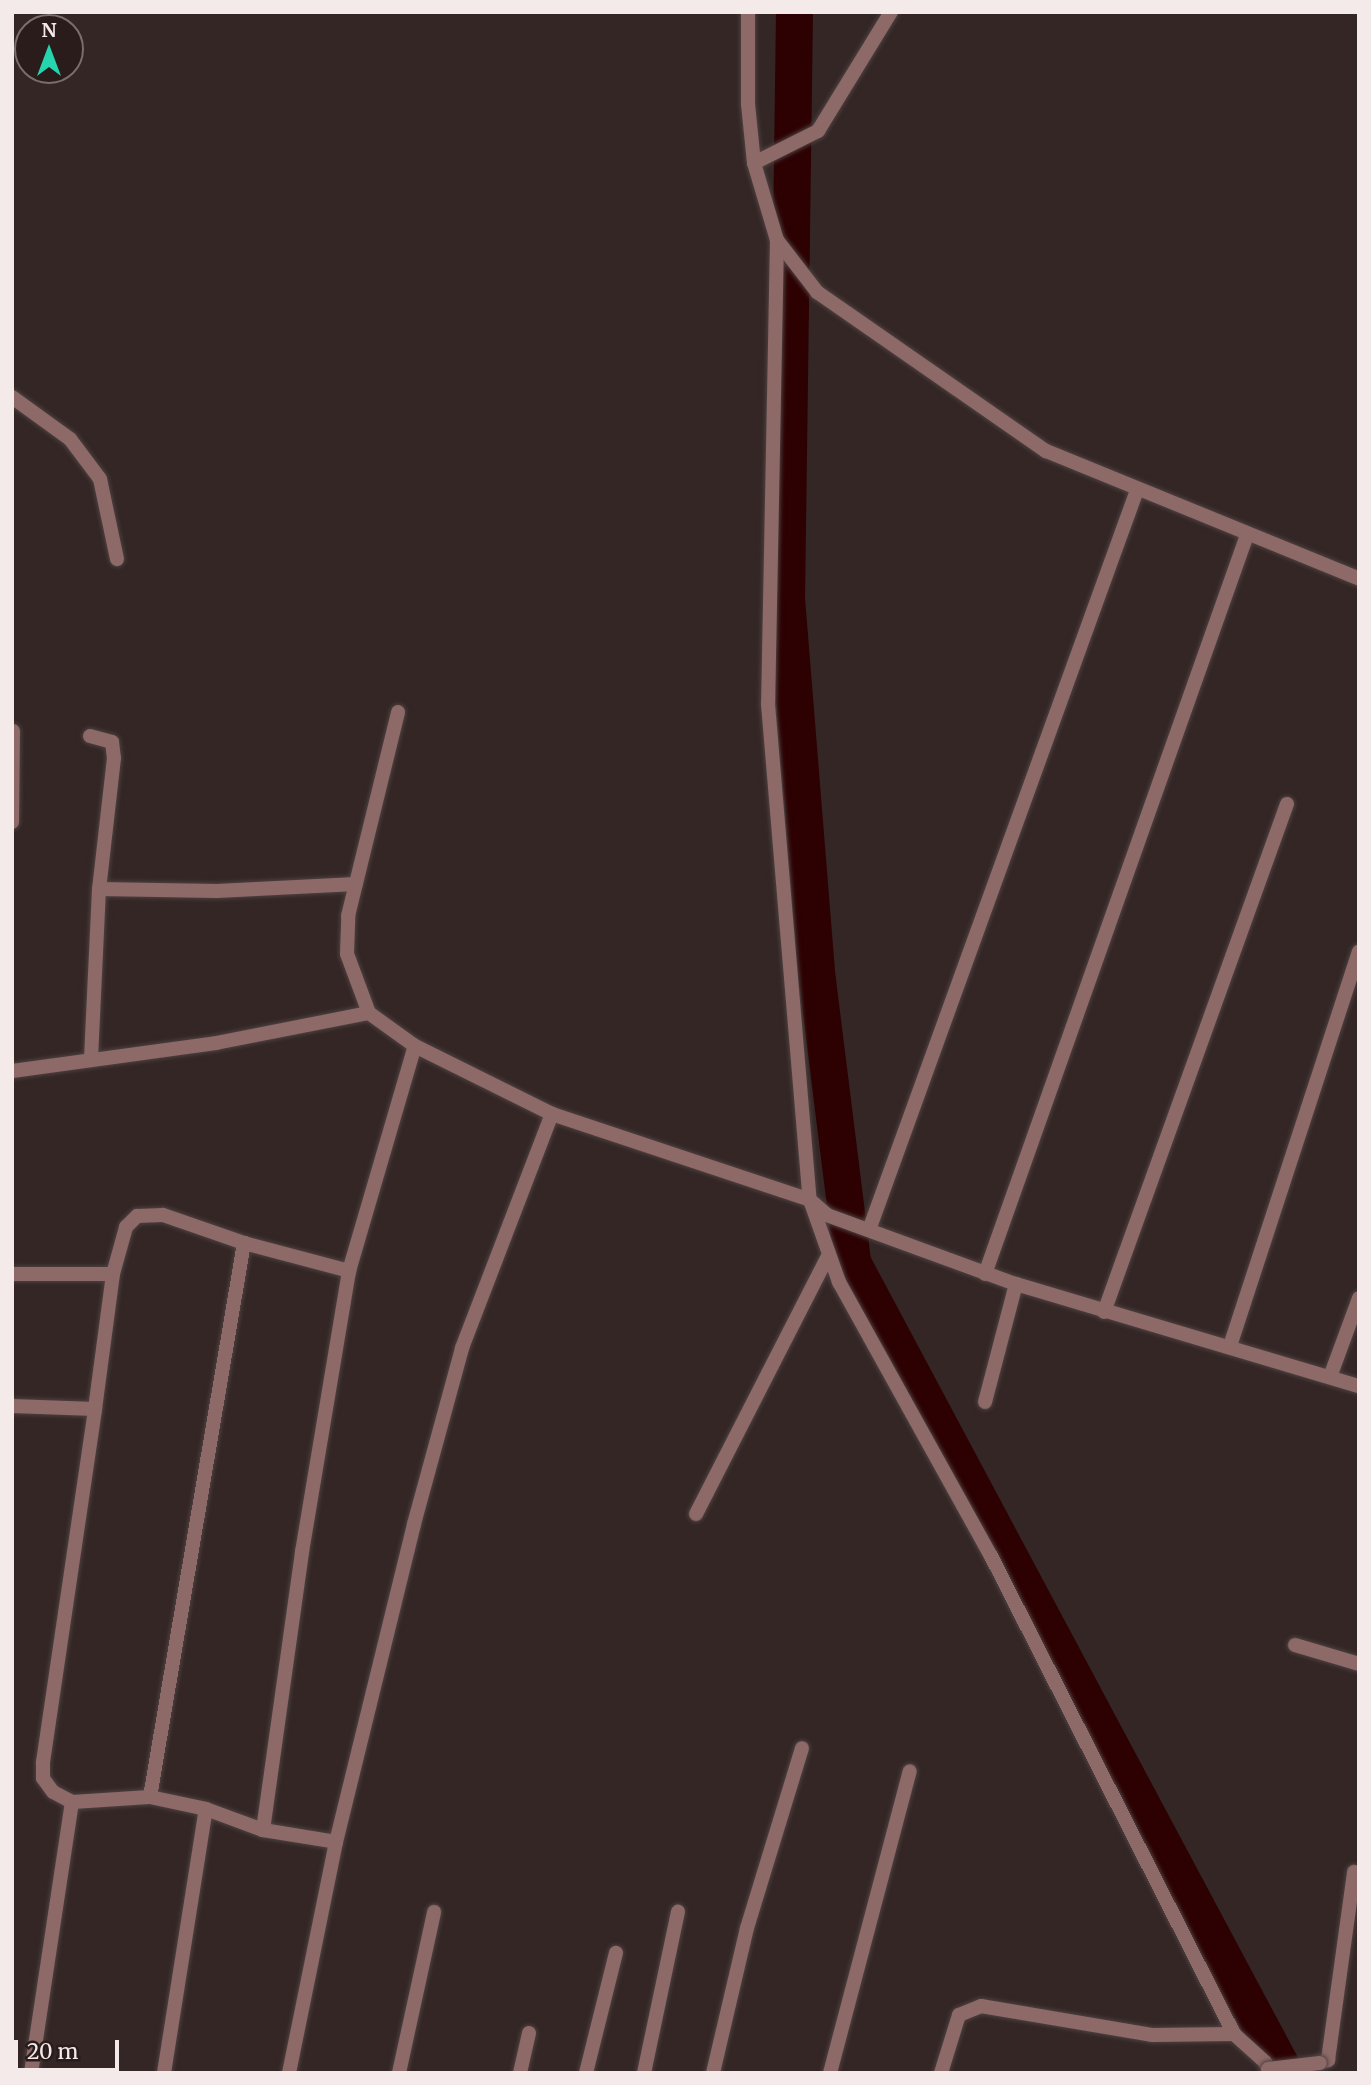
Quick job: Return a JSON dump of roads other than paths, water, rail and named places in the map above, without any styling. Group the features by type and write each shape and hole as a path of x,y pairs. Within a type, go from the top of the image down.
{"street":[{"path":"748,12 748,104 754,163 776,240 768,704 810,1200 827,1258 991,1556 1234,2034 1266,2069 1328,2060 1354,1872"},
{"path":"754,163 818,131 891,12"},
{"path":"776,240 817,292 1046,451 1359,579"},
{"path":"12,397 70,439 100,479 117,559"},
{"path":"865,1229 1138,490"},
{"path":"985,1274 1247,534"},
{"path":"398,712 356,884 347,954 369,1013 415,1046 552,1114 810,1200 827,1215 985,1274 1104,1312 1230,1346 1359,1386"},
{"path":"12,822 13,731"},
{"path":"89,736 112,742 114,758 99,889 91,1058"},
{"path":"1104,1312 1287,804"},
{"path":"99,889 217,891 356,884"},
{"path":"1230,1346 1359,952"},
{"path":"12,1071 91,1058 216,1043 369,1013"},
{"path":"263,1830 302,1552 349,1271 415,1046"},
{"path":"289,2073 336,1842 462,1348 552,1114"},
{"path":"336,1842 263,1830 206,1809 150,1797 72,1802 53,1792 43,1778 43,1762 96,1409 113,1274 127,1227 146,1213 349,1271"},
{"path":"150,1797 244,1243"},
{"path":"696,1514 827,1258"},
{"path":"12,1273 113,1274"},
{"path":"985,1402 1016,1284"},
{"path":"1330,1377 1359,1298"},
{"path":"12,1406 96,1409"},
{"path":"1295,1645 1359,1664"},
{"path":"713,2073 747,1928 802,1748"},
{"path":"830,2073 910,1771"},
{"path":"31,2073 72,1802"},
{"path":"164,2073 206,1809"},
{"path":"399,2073 434,1912"},
{"path":"644,2073 678,1912"},
{"path":"586,2073 616,1953"},
{"path":"941,2073 959,2015 981,2006 1152,2035 1234,2034"},
{"path":"520,2073 529,2033"}],"waterway":[{"path":"794,12 786,598 817,980 852,1262 1285,2073"}]}
